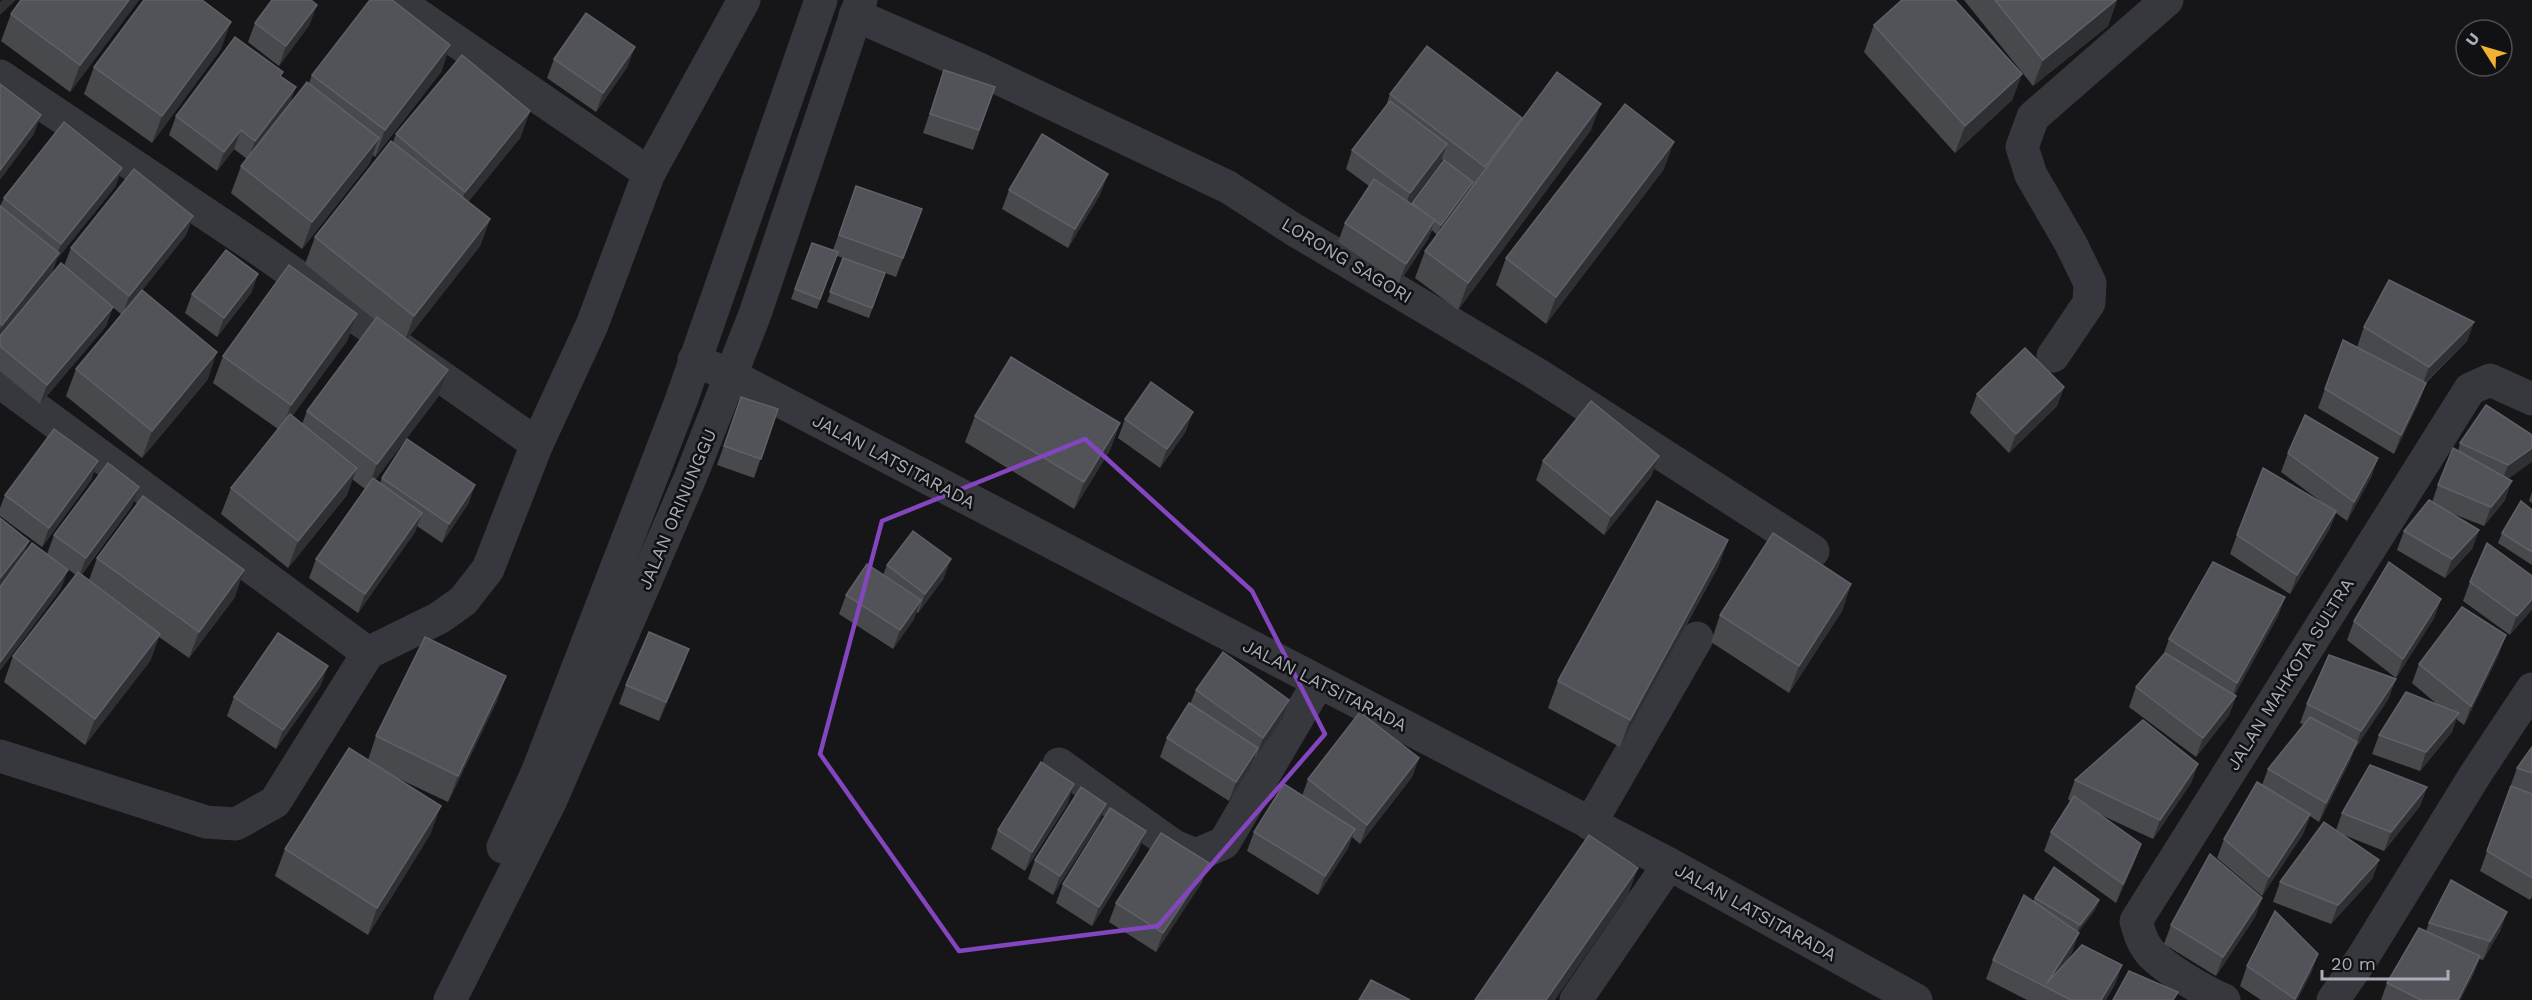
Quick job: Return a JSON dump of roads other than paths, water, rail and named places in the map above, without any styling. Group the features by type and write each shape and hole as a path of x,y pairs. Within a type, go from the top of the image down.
{"street":[{"path":"396,0 649,173"},
{"path":"0,756 206,822 236,824 275,802 368,653 439,618 463,601 488,569 537,444 592,325 649,173 744,0"},
{"name":"JALAN ORINUNGGU","path":"469,945 681,401 821,0"},
{"path":"2053,356 2089,303 2090,283 2071,244 2031,175 2022,147 2033,117 2167,0"},
{"name":"JALAN ORINUNGGU","path":"438,996 551,800 732,376 858,8"},
{"name":"LORONG SAGORI","path":"858,8 1228,187 1293,229 1540,376 1813,552"},
{"path":"0,76 260,250 537,444"},
{"name":"JALAN LATSITARADA","path":"694,360 732,376 1318,683 1412,729 1669,864 1916,1000"},
{"name":"JALAN MAHKOTA SULTRA","path":"2218,999 2150,952 2140,937 2136,921 2470,389 2490,380 2532,399"},
{"path":"0,381 368,653"},
{"path":"1590,824 1696,638"},
{"path":"1059,764 1174,846 1196,855 1224,843 1318,683"},
{"path":"2333,1000 2363,957 2475,775 2532,689"},
{"path":"1576,1000 1669,864"}]}
